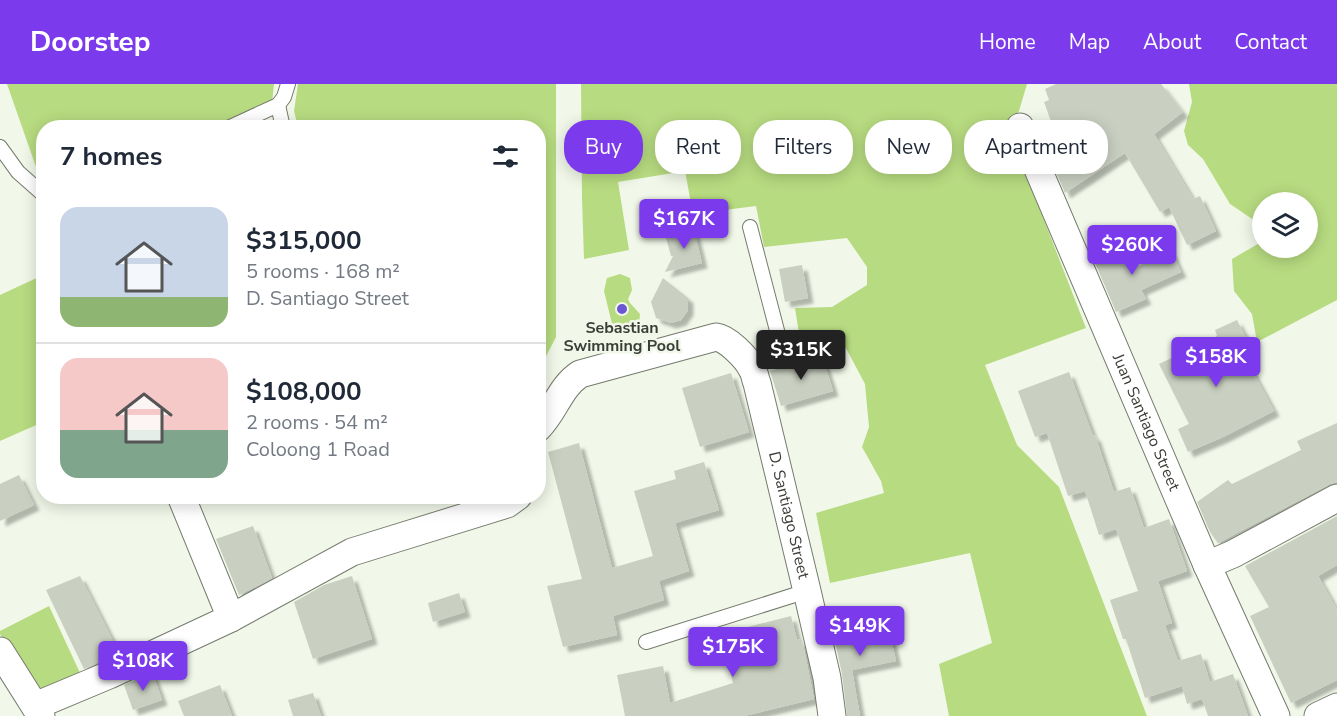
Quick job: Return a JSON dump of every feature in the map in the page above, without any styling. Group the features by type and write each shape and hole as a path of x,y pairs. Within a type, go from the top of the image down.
{"street":[{"name":"Juan Santiago Street","path":"1040,174 1207,565 1276,716"},
{"path":"546,420 565,387 580,374 716,337 728,342 754,376"},
{"name":"D. Santiago Street","path":"754,376 827,678 832,716"},
{"path":"1207,565 1233,554 1337,498"},
{"path":"184,504 231,618"},
{"path":"0,651 38,711 231,618 352,552 507,504"},
{"path":"1318,716 1337,707"}],"lane":[{"path":"245,120 278,105 284,97 288,84"},
{"path":"278,105 281,120"},
{"path":"0,147 9,161 36,187"},
{"path":"750,227 780,342 754,376"},
{"path":"646,642 807,591"}],"shaded area":[{"path":"7,84 274,84 272,103 227,120 36,120 36,167"},
{"path":"298,84 556,84 556,337 546,356 546,120 296,120 294,111"},
{"path":"581,84 1027,84 1019,111 1012,120 964,120 964,174 1026,174 1086,328 985,365 1017,445 1059,487 1147,716 949,716 939,664 992,643 970,553 830,583 816,513 884,493 881,481 862,447 869,427 865,384 839,335 800,340 795,308 832,307 867,285 867,267 847,238 764,247 756,206 693,214 686,174 741,174 741,120 655,120 655,174 667,174 618,182 629,250 584,259 582,174 643,174 643,120 581,120"},
{"path":"1189,84 1337,84 1337,300 1257,342 1252,314 1234,291 1232,259 1252,247 1252,258 1318,258 1318,192 1252,192 1252,219 1230,204 1203,159 1188,145 1184,131 1192,102"},
{"name":"Sebastian Swimming Pool","path":"620,274 630,278 632,290 628,299 640,314 639,327 622,332 613,328 604,291 607,278"},
{"path":"36,278 36,425 0,441 0,295"},
{"path":"49,606 80,673 40,700 0,631"}],"building":[{"path":"1056,84 1161,84 1183,112 1154,134 1193,199 1200,196 1216,231 1187,245 1169,207 1160,212 1125,153 1108,164 1108,120 1051,120 1044,102 1049,100 1045,89"},
{"path":"1057,174 1094,174 1065,193"},
{"path":"691,218 702,263 665,272 673,256 671,256 666,238 684,234"},
{"path":"1120,246 1130,270 1171,251 1181,272 1141,290 1146,299 1116,312 1093,258"},
{"path":"802,265 808,298 785,302 779,269"},
{"path":"663,278 688,298 688,310 681,320 671,323 656,318 651,302"},
{"path":"1237,320 1249,344 1240,348 1274,411 1188,452 1178,429 1189,424 1159,364 1217,336 1215,330"},
{"path":"822,356 833,391 781,406 770,371"},
{"path":"1069,372 1093,436 1095,435 1114,492 1130,487 1144,528 1169,519 1187,571 1158,581 1172,623 1165,625 1178,661 1201,654 1210,682 1233,674 1248,716 1208,716 1202,699 1187,704 1182,686 1145,698 1126,639 1123,639 1110,600 1138,591 1116,529 1099,535 1085,491 1068,496 1047,433 1035,437 1018,391"},
{"path":"731,373 749,432 700,447 682,388"},
{"path":"1337,423 1337,482 1218,543 1210,532 1197,502 1228,480 1232,484 1301,450 1297,441"},
{"path":"579,443 612,568 653,556 634,491 676,479 674,471 704,462 719,510 675,523 689,571 659,581 664,600 613,616 617,635 563,647 547,586 582,579 548,452"},
{"path":"19,475 34,505 0,521 0,484"},
{"path":"1337,516 1337,565 1318,576 1337,610 1337,680 1291,703 1250,616 1269,607 1245,566"},
{"path":"253,526 272,578 239,595 216,539"},
{"path":"80,576 119,653 84,669 46,590"},
{"path":"352,576 372,639 313,659 294,602 324,585"},
{"path":"459,593 465,612 433,622 428,603"},
{"path":"791,616 797,640 802,639 814,699 744,716 625,716 617,675 663,666 670,703 733,683 720,634"},
{"path":"874,622 877,638 890,635 896,661 852,670 860,716 847,716 842,674 833,632"},
{"path":"152,672 162,700 133,710 124,685"},
{"path":"220,685 232,716 184,716 178,701"},
{"path":"313,693 321,716 293,716 288,700"}],"place":[{"name":"Sebastian Swimming Pool","path":"622,309"}]}
